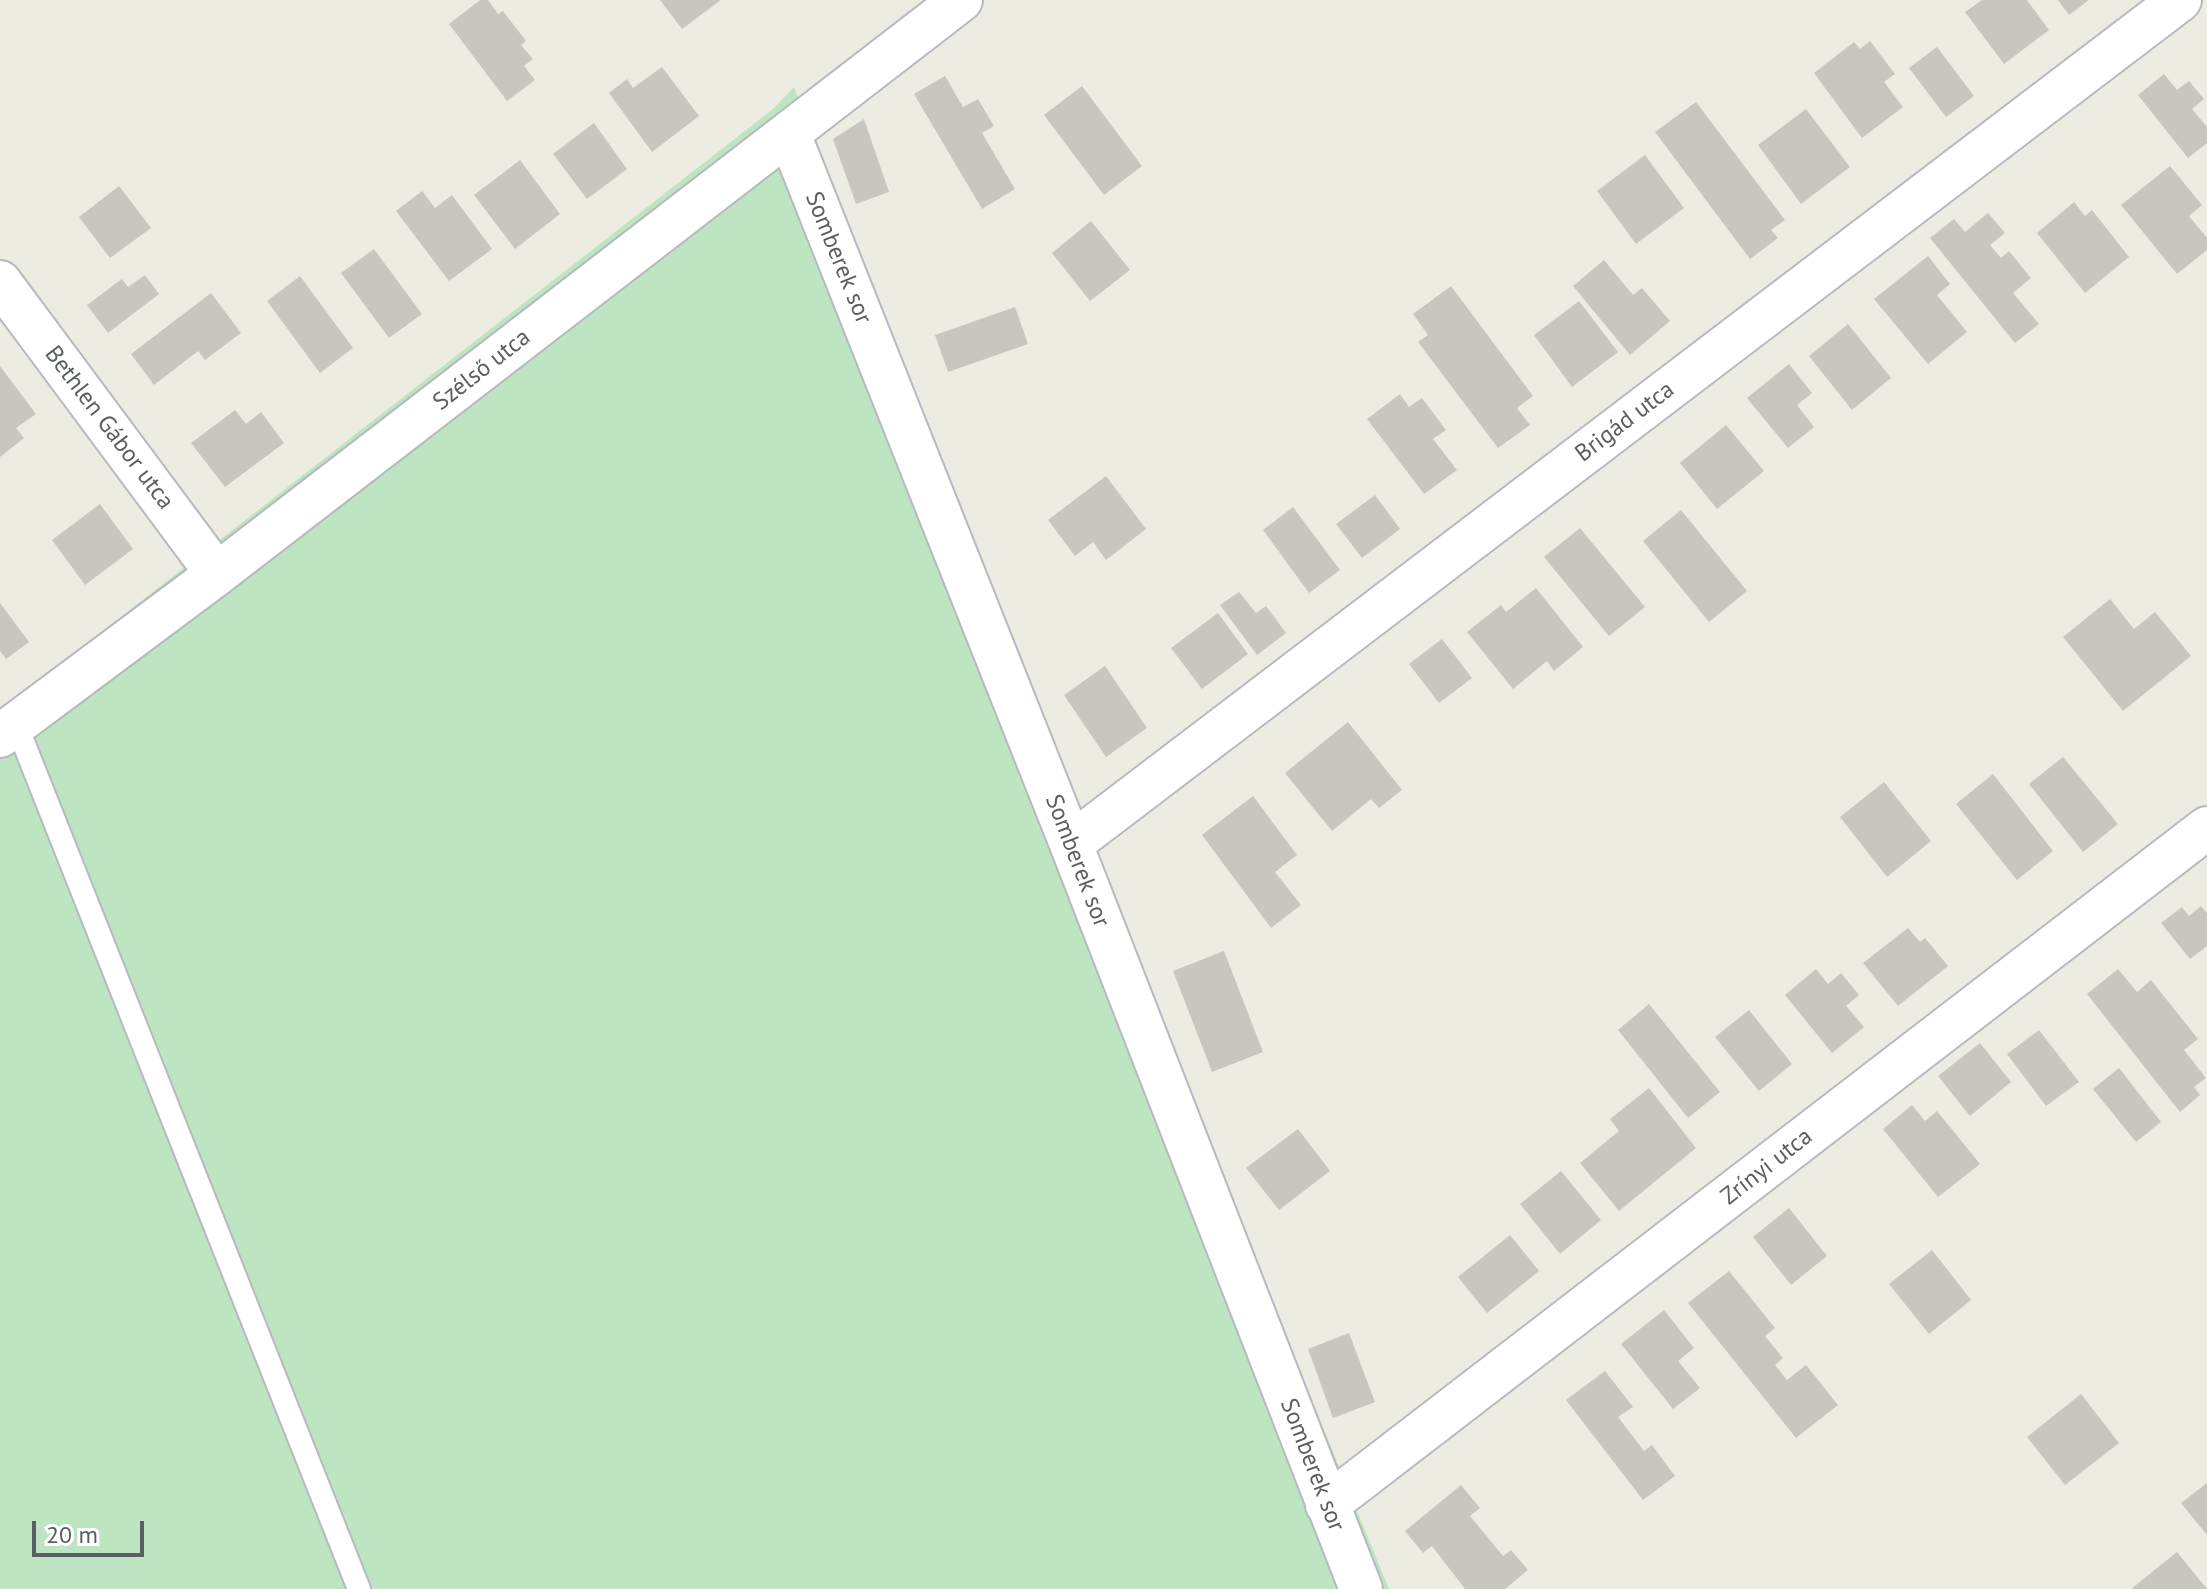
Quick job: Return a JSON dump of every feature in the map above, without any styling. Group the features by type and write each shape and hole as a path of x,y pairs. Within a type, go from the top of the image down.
{"street":[{"name":"Szélső utca","path":"8,730 217,574 961,0"},
{"name":"Brigád utca","path":"1071,844 2180,0"},
{"name":"Somberek sor","path":"789,134 1071,844 1361,1589"},
{"name":"Bethlen Gábor utca","path":"0,282 217,574"},
{"name":"Zrínyi utca","path":"1327,1505 2207,828"}],"lane":[{"path":"8,730 359,1589"}],"green space":[{"path":"794,87 947,507 1389,1589 0,1589 0,711 773,109"}],"building":[{"path":"480,0 488,0 498,14 503,11 526,41 521,45 533,59 524,66 535,80 507,101 449,24"},
{"path":"660,0 721,0 682,29"},
{"path":"1982,0 2027,0 2049,30 2004,64 1965,12"},
{"path":"2058,0 2089,0 2069,15"},
{"path":"1870,41 1895,74 1884,82 1903,107 1862,138 1814,73 1854,42 1860,49"},
{"path":"1937,47 1974,96 1946,117 1909,68"},
{"path":"662,67 699,116 652,152 609,93 627,79 633,88"},
{"path":"2164,74 2177,90 2189,81 2204,99 2192,109 2207,127 2207,143 2188,158 2138,95"},
{"path":"945,76 963,107 978,99 994,126 982,133 1015,189 982,209 914,94"},
{"path":"1082,86 1142,166 1104,195 1044,115"},
{"path":"1696,102 1785,220 1771,230 1778,238 1750,259 1655,132"},
{"path":"1806,109 1850,167 1801,204 1758,145"},
{"path":"864,119 889,192 856,204 833,139"},
{"path":"594,123 627,169 587,199 553,154"},
{"path":"1645,155 1684,208 1636,244 1597,191"},
{"path":"520,160 560,214 515,249 474,195"},
{"path":"2170,166 2202,205 2189,216 2207,238 2207,250 2177,274 2121,205"},
{"path":"119,186 151,228 110,258 79,217"},
{"path":"422,191 435,208 452,195 492,249 449,281 396,211"},
{"path":"2074,202 2085,216 2092,210 2129,257 2085,293 2037,233"},
{"path":"1988,213 2005,233 1990,245 2001,258 2009,251 2031,278 2013,293 2039,324 2015,343 1930,238 1954,219 1965,232"},
{"path":"1091,221 1130,270 1090,301 1052,253"},
{"path":"374,249 422,314 389,338 341,273"},
{"path":"1928,256 1950,284 1937,295 1967,332 1928,364 1874,299"},
{"path":"1604,260 1633,295 1642,288 1670,321 1630,355 1573,286"},
{"path":"145,275 159,294 108,333 87,305 122,279 128,287"},
{"path":"300,276 353,348 320,373 267,301"},
{"path":"1451,286 1533,396 1517,408 1530,425 1498,448 1418,342 1428,335 1413,314"},
{"path":"211,293 241,333 205,360 198,351 154,385 131,354"},
{"path":"1579,301 1618,352 1572,387 1534,335"},
{"path":"1015,307 1028,344 948,372 935,335"},
{"path":"1848,324 1891,378 1852,410 1809,356"},
{"path":"1789,364 1812,393 1797,405 1814,427 1788,448 1747,398"},
{"path":"0,366 36,414 16,428 24,438 0,457"},
{"path":"1400,394 1409,407 1422,398 1446,430 1433,439 1457,470 1424,494 1367,419"},
{"path":"235,410 246,424 261,412 284,443 225,487 191,443"},
{"path":"1726,425 1764,471 1717,509 1680,463"},
{"path":"1106,476 1146,529 1106,560 1093,542 1075,556 1048,520"},
{"path":"1375,495 1400,529 1362,558 1336,524"},
{"path":"100,504 133,549 85,585 52,540"},
{"path":"1293,507 1340,570 1309,593 1263,530"},
{"path":"1681,510 1747,591 1709,622 1643,541"},
{"path":"1580,528 1645,607 1609,636 1544,557"},
{"path":"1536,588 1583,647 1554,671 1547,661 1513,689 1467,632 1501,605 1506,612"},
{"path":"1239,592 1256,613 1266,606 1286,633 1257,655 1220,605"},
{"path":"2110,599 2134,629 2155,612 2191,656 2123,711 2063,637"},
{"path":"0,603 29,642 6,659 0,651"},
{"path":"1218,613 1248,654 1202,689 1171,648"},
{"path":"1442,639 1472,678 1439,703 1409,664"},
{"path":"1105,666 1147,728 1106,757 1064,695"},
{"path":"1348,722 1402,790 1379,808 1371,799 1332,831 1285,773"},
{"path":"2063,757 2118,824 2083,852 2029,784"},
{"path":"1993,774 2053,851 2017,880 1956,804"},
{"path":"1884,782 1931,841 1887,877 1840,817"},
{"path":"1253,796 1297,855 1275,872 1301,905 1271,928 1202,835"},
{"path":"2201,906 2207,913 2207,946 2190,959 2161,923 2182,907 2189,916"},
{"path":"1908,928 1920,942 1925,938 1948,966 1898,1006 1863,963"},
{"path":"1224,951 1263,1052 1212,1072 1173,971"},
{"path":"1816,969 1828,984 1841,973 1859,995 1846,1006 1864,1027 1832,1053 1785,995"},
{"path":"2118,969 2137,992 2151,980 2198,1039 2184,1050 2206,1078 2194,1087 2200,1095 2180,1112 2087,994"},
{"path":"1649,1004 1720,1092 1688,1118 1618,1030"},
{"path":"1749,1010 1792,1064 1759,1091 1715,1037"},
{"path":"2039,1030 2079,1082 2046,1106 2007,1054"},
{"path":"1980,1043 2011,1082 1970,1116 1938,1076"},
{"path":"2119,1068 2161,1122 2136,1142 2093,1089"},
{"path":"1649,1088 1696,1148 1619,1211 1580,1163 1619,1131 1610,1119"},
{"path":"1912,1105 1925,1121 1937,1111 1980,1164 1938,1197 1883,1129"},
{"path":"1298,1129 1330,1171 1279,1210 1246,1168"},
{"path":"1561,1171 1601,1220 1560,1254 1520,1204"},
{"path":"1789,1208 1827,1256 1791,1285 1753,1237"},
{"path":"1510,1235 1539,1271 1487,1313 1458,1277"},
{"path":"1932,1250 1971,1300 1929,1334 1889,1284"},
{"path":"1729,1271 1775,1328 1765,1336 1783,1358 1775,1365 1787,1380 1806,1365 1838,1405 1796,1438 1688,1303"},
{"path":"1664,1310 1694,1348 1678,1361 1700,1388 1673,1409 1621,1344"},
{"path":"1349,1333 1375,1402 1333,1418 1308,1349"},
{"path":"1605,1371 1633,1407 1618,1417 1644,1451 1652,1445 1675,1476 1643,1500 1566,1400"},
{"path":"2081,1394 2119,1443 2065,1485 2027,1437"},
{"path":"2207,1483 2207,1535 2181,1503"},
{"path":"1461,1485 1480,1508 1470,1516 1503,1556 1511,1550 1528,1570 1505,1589 1465,1589 1432,1546 1423,1553 1405,1531"},
{"path":"2177,1552 2207,1589 2131,1589"}]}
